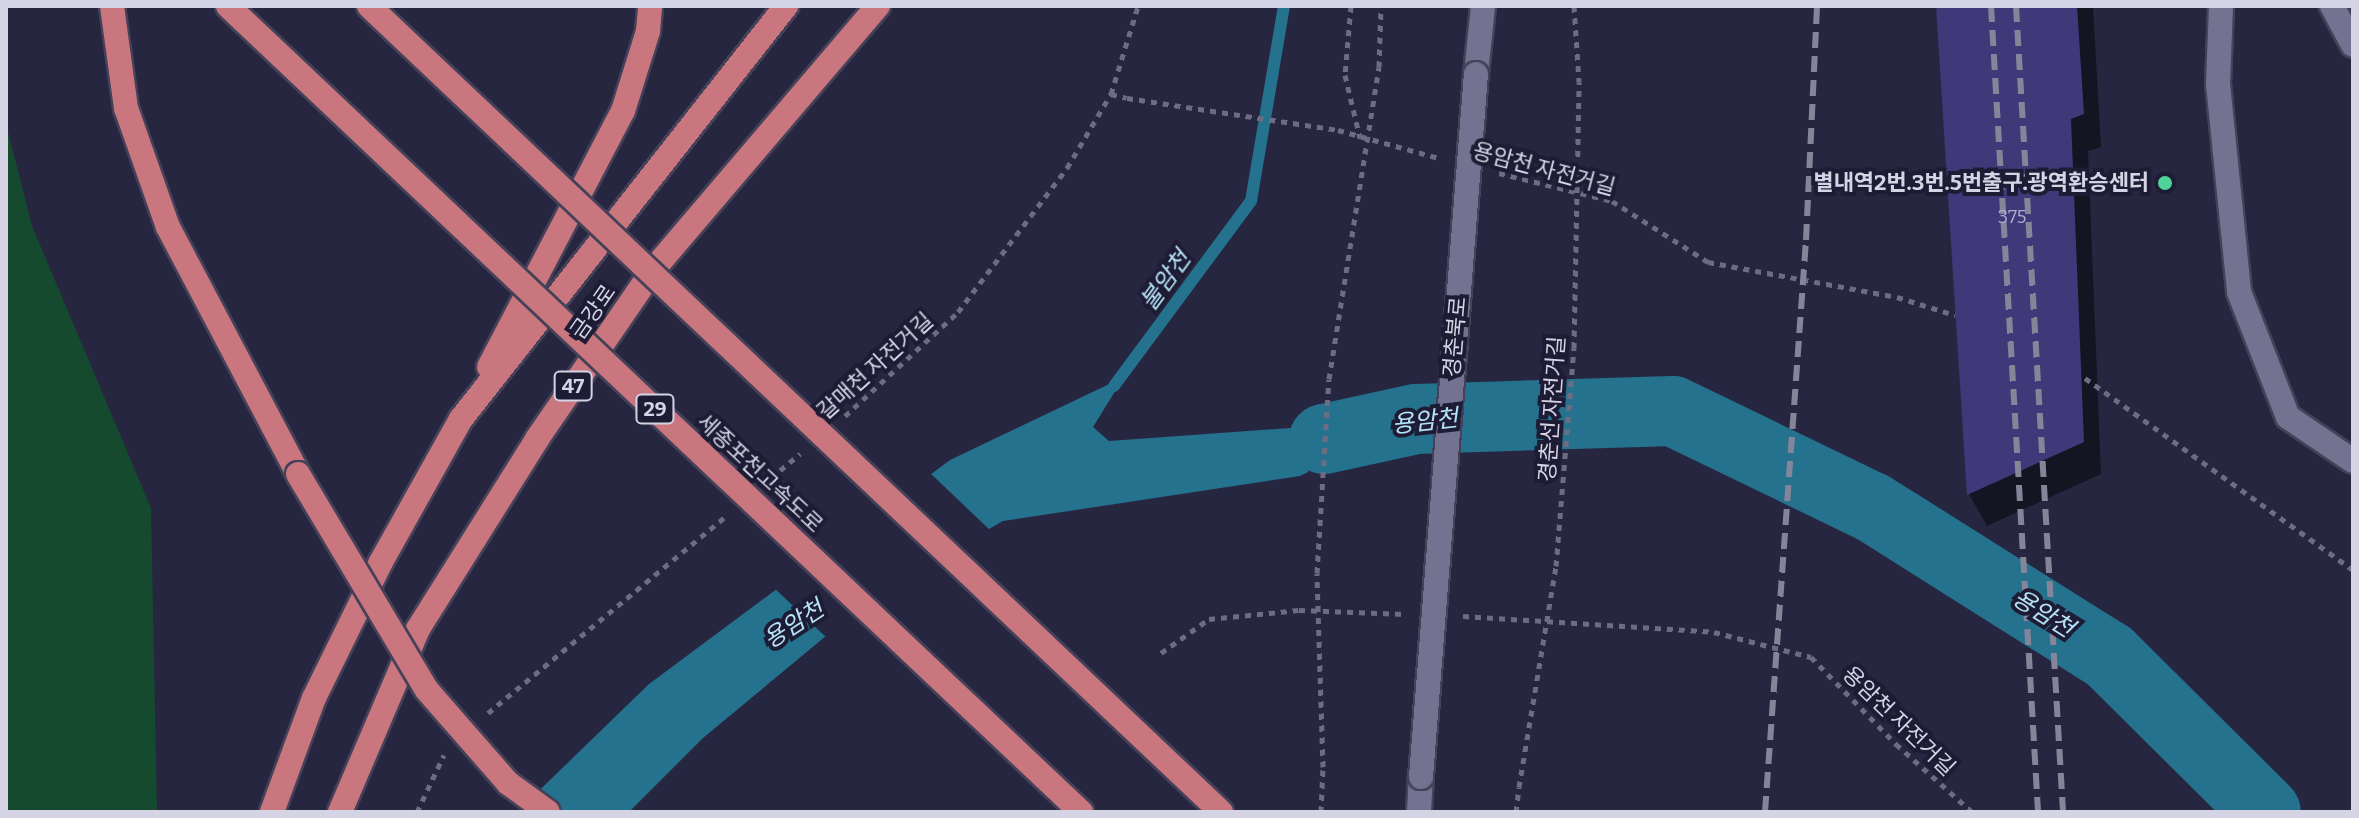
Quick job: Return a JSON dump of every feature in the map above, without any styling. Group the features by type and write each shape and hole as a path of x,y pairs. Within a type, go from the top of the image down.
{"highway":[{"path":"112,6 126,108 168,227 298,474 426,689 508,783 548,812"},
{"name":"세종포천고속도로","path":"228,6 1081,812"},
{"path":"369,6 1221,812"},
{"path":"461,419 623,111 648,31 650,6"},
{"name":"금강로","path":"272,812 314,698 381,562 461,419 786,6"},
{"name":"금강로","path":"340,812 418,629 537,439 653,270 878,6"}],"street":[{"name":"경춘북로","path":"1419,812 1483,6"},
{"path":"2221,6 2218,84 2239,292 2288,417 2353,461"},
{"path":"2332,6 2353,45"}],"path":[{"name":"갈매천 자전거길","path":"843,418 958,312 1067,168 1111,94 1138,6"},
{"path":"1351,6 1345,75 1360,138"},
{"path":"1321,812 1323,767 1317,573 1329,379 1379,67 1381,6"},
{"name":"경춘선 자전거길","path":"1516,812 1556,566 1574,348 1579,82 1574,6"},
{"name":"용암천 자전거길","path":"1111,94 1338,130 1444,159"},
{"name":"용암천 자전거길","path":"1490,170 1612,201 1708,262 1897,297 1955,315"},
{"path":"2085,378 2353,570"},
{"path":"769,479 806,449"},
{"path":"538,673 733,510"},
{"path":"1161,653 1209,619 1299,610"},
{"name":"용암천 자전거길","path":"1616,622 1714,632 1811,657 1972,812"}],"green space":[{"path":"6,124 32,226 151,508 157,812 6,812"}],"water":[{"path":"1124,377 1093,427 1109,441 1416,419 1300,476 1003,521 879,592 703,738 629,812 517,812 649,684 950,460"}],"pier":[{"path":"1416,415 1418,423 1308,476 1311,423"},
{"path":"928,471 992,532 881,595 828,639 771,585"}],"building":[{"path":"1936,6 2077,6 2084,114 2071,119 2084,442 1967,495"}],"waterway":[{"name":"불암천","path":"1114,386 1251,201 1284,6"},
{"name":"용암천","path":"1324,439 1416,419 1673,411 1872,507 2109,656 2266,812"}],"railway":[{"path":"1765,812 1806,240 1817,6"},
{"path":"1991,6 2038,812"},
{"path":"2016,6 2063,812"}],"place":[{"name":"별내역2번.3번.5번출구.광역환승센터","path":"2165,183"}]}
